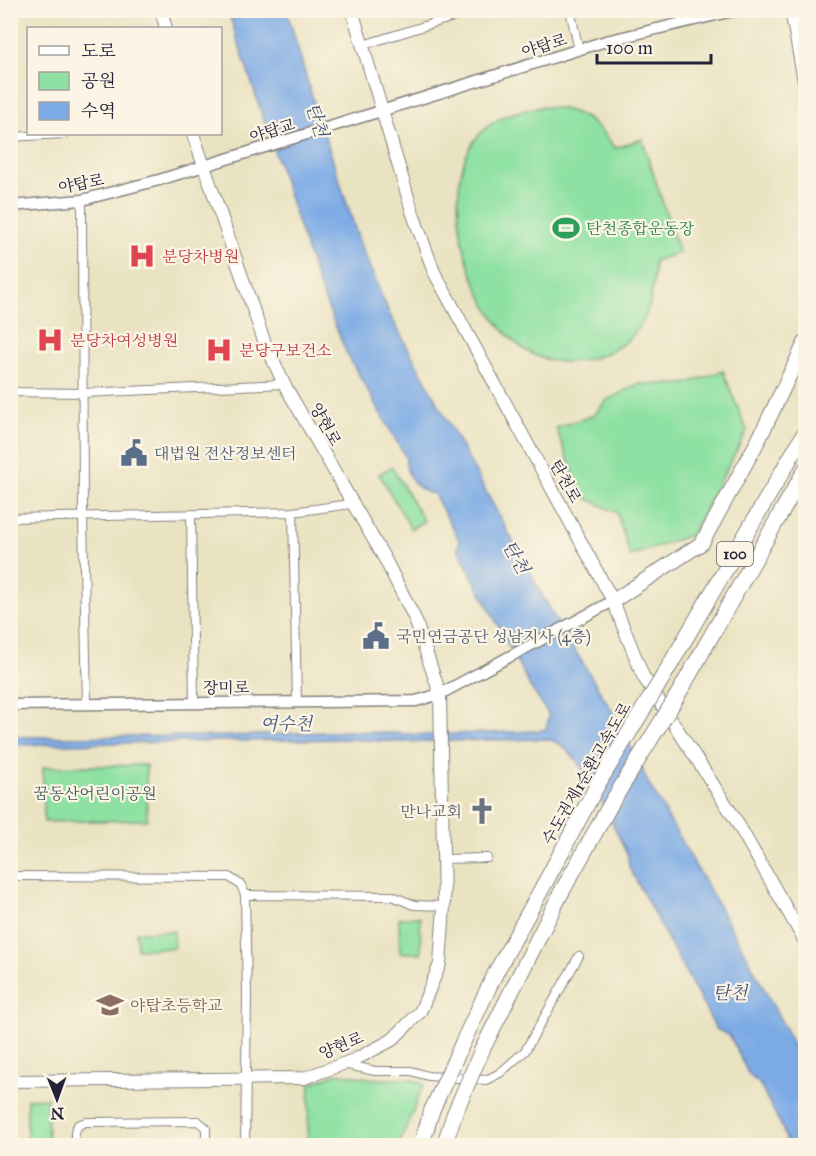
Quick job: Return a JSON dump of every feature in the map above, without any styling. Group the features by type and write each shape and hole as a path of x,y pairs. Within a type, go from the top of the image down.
{"highway":[{"path":"783,10 796,14"},
{"path":"796,14 806,38"},
{"path":"796,14 806,86"},
{"path":"613,601 702,543 759,439 806,341"},
{"name":"수도권제1순환고속도로","path":"421,1146 432,1110 495,974 599,782 806,431"},
{"name":"100","path":"444,1146 454,1115 482,1050 561,893 612,802 676,698 806,469"}],"main road":[{"path":"161,10 166,27"},
{"name":"탄천로","path":"352,10 381,111 434,272 613,601 643,676 734,818 806,943"},
{"name":"양현로","path":"10,1081 304,1078 343,1064 392,1040 420,1012 440,964 444,906 440,694 415,619 386,561 351,504 284,384 248,297 193,135"}],"street":[{"path":"363,45 476,10"},
{"path":"570,10 579,50"},
{"name":"야탑로","path":"363,117 579,50 737,10"},
{"name":"야탑교","path":"224,160 363,117"},
{"path":"10,137 46,135"},
{"name":"야탑로","path":"10,206 82,200 224,160"},
{"path":"82,200 83,518 87,703"},
{"path":"10,392 84,393 284,384"},
{"path":"10,518 293,512 351,504"},
{"path":"293,512 297,702"},
{"path":"191,514 194,703"},
{"name":"장미로","path":"10,705 416,701 440,694 613,601"},
{"path":"443,859 487,858"},
{"path":"10,876 229,877 241,885 245,895 245,1146"},
{"path":"245,895 392,896 414,905 444,906"},
{"path":"343,1064 375,1071 411,1071 428,1076 486,1080 500,1073 525,1051 579,956"},
{"path":"75,1146 75,1132 78,1125 86,1122 198,1121 206,1128 206,1146"}],"green space":[{"name":"탄천종합운동장","path":"542,107 565,109 584,117 608,138 615,148 642,139 679,253 654,261 651,300 642,323 635,333 613,350 578,361 560,362 542,358 517,344 496,321 478,290 466,255 459,219 459,184 467,153 484,130 497,120 511,114"},
{"path":"723,371 747,431 691,535 630,556 617,513 582,496 556,428 594,415 607,400 638,384 685,384"},
{"path":"392,467 424,521 411,529 379,474"},
{"name":"꿈동산어린이공원","path":"146,765 147,820 44,822 43,767"},
{"path":"420,917 421,953 400,953 399,918"},
{"path":"174,931 174,948 137,949 136,932"},
{"path":"337,1073 375,1079 411,1079 424,1084 399,1145 307,1145 310,1084"},
{"path":"47,1098 48,1145 27,1145 27,1099"}],"water":[{"name":"탄천","path":"228,11 287,11 361,247 390,315 553,615 616,717 649,784 748,958 806,1069 805,1145 788,1145 782,1127 759,1083 749,1075 730,1036 716,1029 629,867 628,856 594,787 570,753 557,743 544,739 403,742 347,739 11,745 10,737 227,736 353,731 426,735 546,729 549,715 531,688 458,549 459,540 434,494 423,490 413,481 407,470 406,458 347,354 317,281"}],"place":[{"name":"탄천종합운동장","path":"566,228"},
{"name":"분당차병원","path":"142,256"},
{"name":"분당차여성병원","path":"50,340"},
{"name":"분당구보건소","path":"219,350"},
{"name":"대법원 전산정보센터","path":"134,453"},
{"name":"국민연금공단 성남지사 (4층)","path":"376,636"},
{"name":"만나교회","path":"482,811"},
{"name":"야탑초등학교","path":"110,1005"}],"water label":[{"name":"여수천","path":"286,724"}]}
